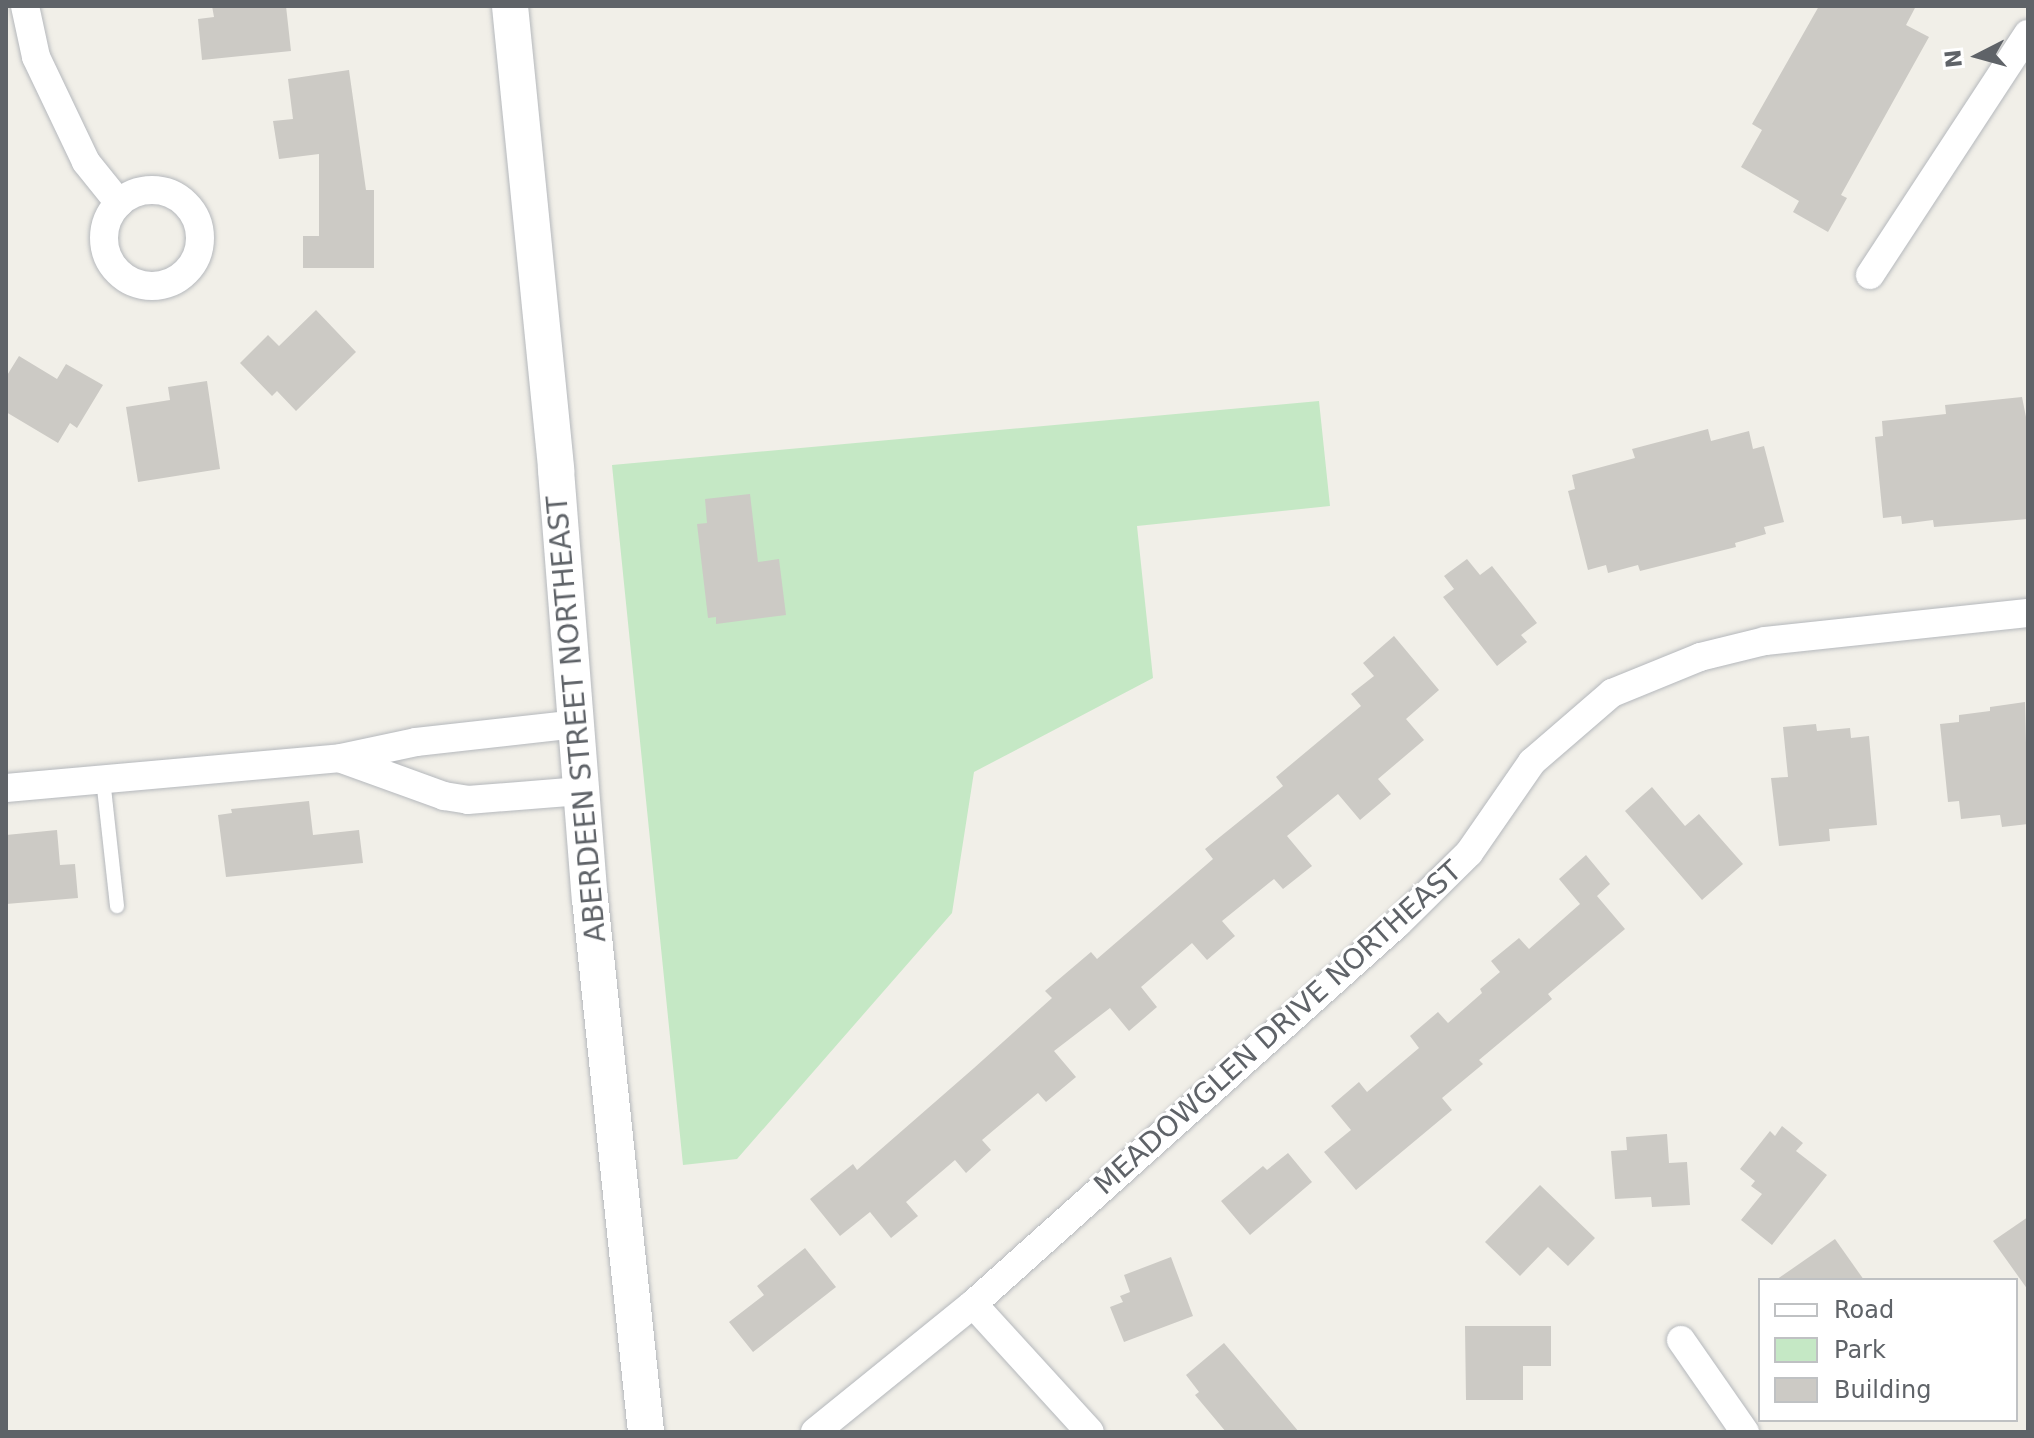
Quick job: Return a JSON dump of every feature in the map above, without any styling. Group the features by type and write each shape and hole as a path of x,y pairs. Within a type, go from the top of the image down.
{"street":[{"path":"25,6 36,57 61,110 86,162 119,203"},
{"name":"ABERDEEN STREET NORTHEAST","path":"510,6 554,455 581,791 646,1432"},
{"path":"1870,275 2028,34"},
{"name":"MEADOWGLEN DRIVE NORTHEAST","path":"815,1432 973,1304 1397,924 1469,853 1532,762 1612,693 1700,657 1765,641 2028,613"},
{"path":"6,788 341,758 416,742 576,724"},
{"path":"341,758 444,796 468,800 581,791"},
{"path":"973,1304 1090,1432"},
{"path":"1681,1340 1745,1432"}],"lane":[{"path":"103,779 117,906"}],"green space":[{"path":"1319,401 1330,506 1137,526 1153,678 974,772 952,913 737,1159 683,1165 612,465"}],"building":[{"path":"212,6 286,6 291,51 202,60 198,19 214,17"},
{"path":"1819,6 1916,6 1906,25 1929,37 1841,195 1847,198 1828,232 1793,212 1799,201 1741,167 1762,130 1752,124"},
{"path":"349,70 366,190 374,190 374,268 303,268 303,236 319,236 319,154 279,159 273,121 293,119 288,79"},
{"path":"316,310 356,352 296,411 277,391 272,396 240,363 268,335 279,346"},
{"path":"19,356 57,379 66,364 103,385 77,428 70,423 58,443 6,412 6,377"},
{"path":"207,381 220,469 138,482 126,407 170,400 168,387"},
{"path":"2022,397 2028,427 2028,519 1934,527 1933,520 1902,524 1901,516 1883,518 1875,437 1883,436 1882,421 1946,414 1945,405"},
{"path":"1708,429 1711,441 1749,431 1753,449 1764,446 1784,522 1764,527 1766,534 1735,543 1736,547 1640,571 1638,565 1608,573 1606,565 1588,570 1568,491 1575,489 1572,475 1635,458 1632,449"},
{"path":"750,494 758,562 779,559 786,615 716,624 716,617 708,618 697,524 707,523 705,499"},
{"path":"1467,559 1480,575 1492,566 1537,623 1521,635 1527,642 1497,666 1443,597 1454,589 1444,576"},
{"path":"1394,636 1439,690 1406,719 1424,740 1378,779 1391,794 1360,820 1338,794 1287,836 1312,866 1283,889 1274,879 1222,921 1235,936 1207,960 1192,943 1141,987 1157,1007 1129,1031 1110,1008 1054,1051 1076,1077 1046,1102 1038,1093 982,1140 991,1150 966,1173 955,1160 906,1202 918,1216 891,1238 870,1212 840,1236 810,1199 853,1164 857,1170 1052,998 1045,991 1091,952 1097,959 1213,859 1205,849 1283,786 1276,777 1361,706 1351,694 1374,676 1363,663"},
{"path":"2025,702 2028,824 2002,827 2000,815 1961,819 1959,801 1948,802 1940,724 1959,722 1959,715"},
{"path":"1816,724 1817,731 1850,728 1851,738 1869,736 1877,825 1829,829 1830,841 1779,846 1771,778 1788,777 1783,727"},
{"path":"1652,787 1685,826 1699,814 1743,864 1702,900 1625,811"},
{"path":"309,801 313,835 359,830 363,863 226,877 218,815 232,813 231,809"},
{"path":"57,830 60,865 75,864 78,898 6,904 6,835"},
{"path":"1586,855 1610,884 1597,896 1625,929 1548,994 1552,999 1479,1060 1483,1064 1442,1098 1452,1110 1356,1190 1324,1152 1351,1130 1331,1106 1359,1082 1367,1092 1419,1048 1410,1036 1438,1012 1448,1023 1482,993 1480,989 1500,972 1491,961 1519,938 1529,949 1580,904 1559,879"},
{"path":"1782,1126 1803,1143 1796,1151 1827,1175 1772,1245 1741,1220 1762,1194 1751,1186 1755,1181 1740,1169 1770,1131 1775,1136"},
{"path":"1667,1134 1669,1163 1687,1162 1690,1205 1652,1207 1651,1197 1615,1199 1611,1151 1627,1150 1626,1137"},
{"path":"1288,1153 1312,1182 1250,1235 1221,1201 1263,1166 1267,1170"},
{"path":"1540,1185 1595,1238 1568,1266 1548,1247 1520,1276 1485,1242"},
{"path":"2028,1217 2028,1290 1993,1241"},
{"path":"1835,1239 1863,1278 1779,1278"},
{"path":"805,1248 836,1287 753,1352 729,1322 764,1295 757,1286"},
{"path":"1171,1257 1193,1316 1124,1342 1110,1307 1123,1302 1120,1296 1130,1292 1124,1275"},
{"path":"1465,1326 1551,1326 1551,1366 1523,1366 1523,1400 1466,1400"},
{"path":"1224,1343 1299,1432 1226,1432 1195,1395 1199,1392 1186,1375"}]}
